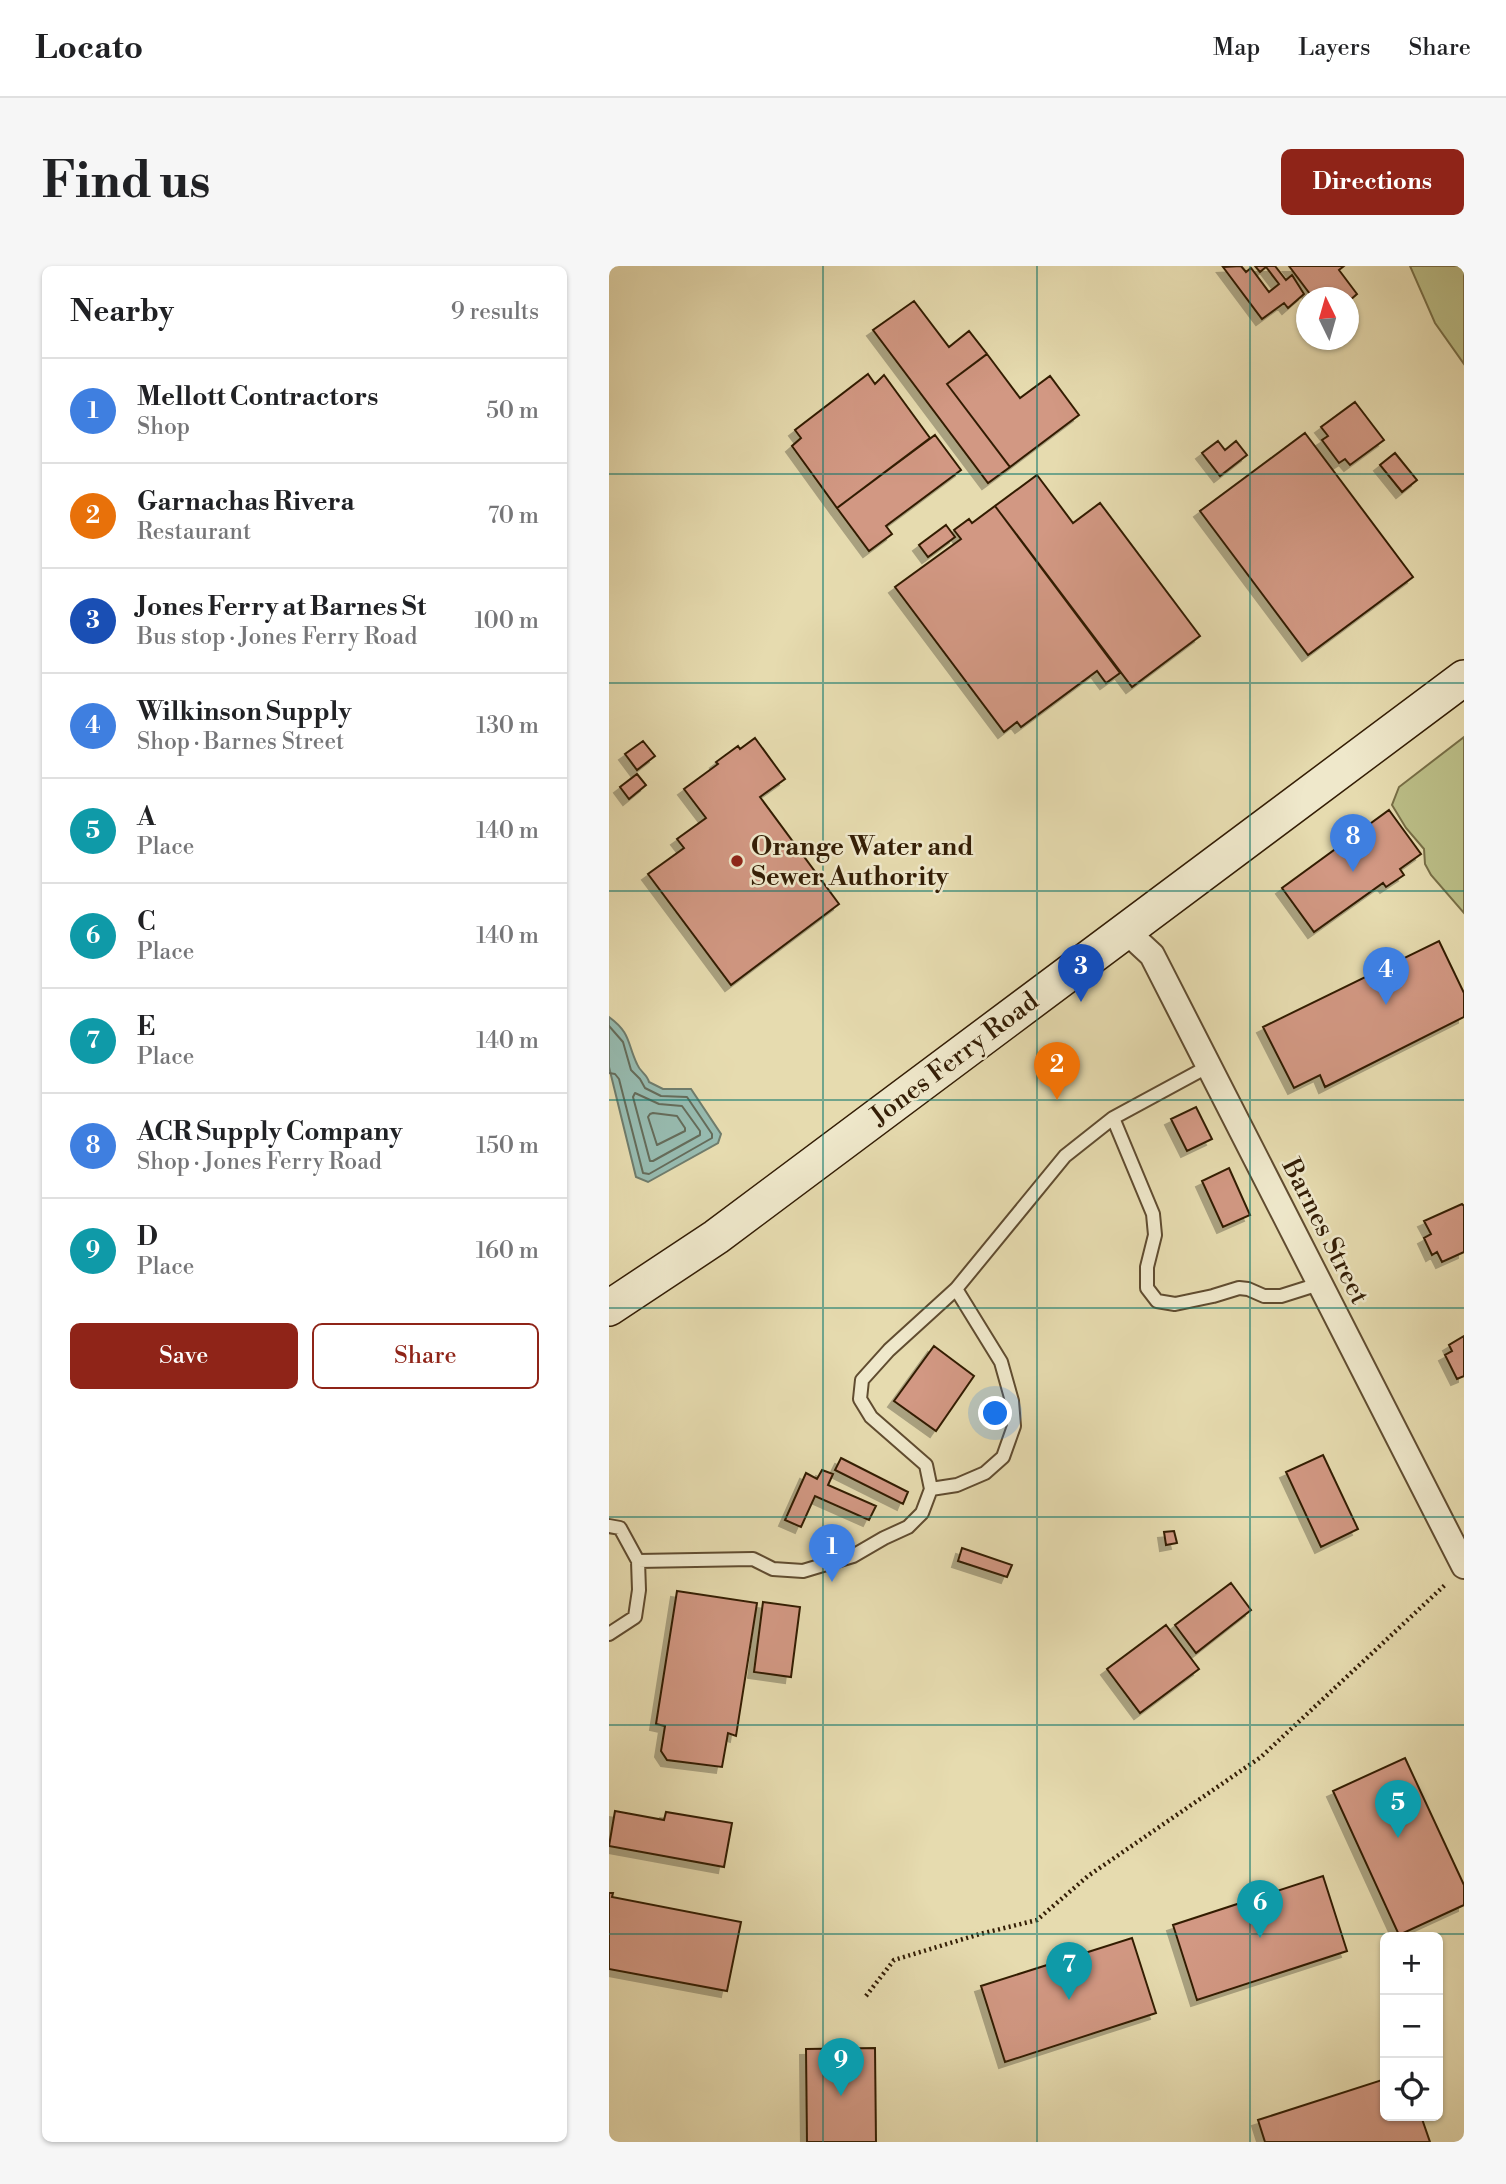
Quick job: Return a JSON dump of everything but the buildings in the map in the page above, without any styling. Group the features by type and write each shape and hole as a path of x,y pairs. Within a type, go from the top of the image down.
{"main road":[{"name":"Jones Ferry Road","path":"609,1308 716,1237 1464,678"}],"street":[{"name":"Barnes Street","path":"1125,930 1152,955 1319,1283 1459,1571"}],"lane":[{"path":"638,1561 753,1559 773,1569 803,1571 853,1556 908,1527 922,1513 931,1489 926,1465 871,1417 860,1399 862,1380 889,1350 956,1289 1065,1156 1113,1118 1209,1066"},
{"path":"1113,1118 1153,1214 1155,1235 1147,1267 1147,1287 1157,1301 1175,1304 1239,1288 1264,1296 1281,1296 1319,1283"},
{"path":"931,1489 957,1485 985,1473 1003,1457 1014,1426 1001,1362 956,1289"},
{"path":"609,1526 620,1528 638,1561 639,1590 635,1617 609,1634"}],"path":[{"path":"866,1996 894,1960 1037,1920 1088,1876 1261,1757 1459,1571"}],"green space":[{"path":"1410,266 1464,266 1464,364 1435,323"},
{"path":"1464,737 1464,913 1431,875 1425,864 1424,849 1406,828 1392,805 1399,787"}],"water":[{"path":"609,1017 625,1033 638,1067 649,1082 663,1089 691,1089 721,1134 718,1143 648,1182 636,1177 609,1067"}],"place":[{"name":"Orange Water and Sewer Authority","path":"737,861"},
{"name":"ACR Supply Company","path":"1353,872"},
{"name":"Jones Ferry at Barnes St","path":"1081,1002"},
{"name":"Wilkinson Supply","path":"1386,1005"},
{"name":"Garnachas Rivera","path":"1057,1100"},
{"name":"Mellott Contractors","path":"832,1582"},
{"name":"A","path":"1398,1838"},
{"name":"C","path":"1260,1938"},
{"name":"E","path":"1069,2000"},
{"name":"D","path":"841,2096"}]}
